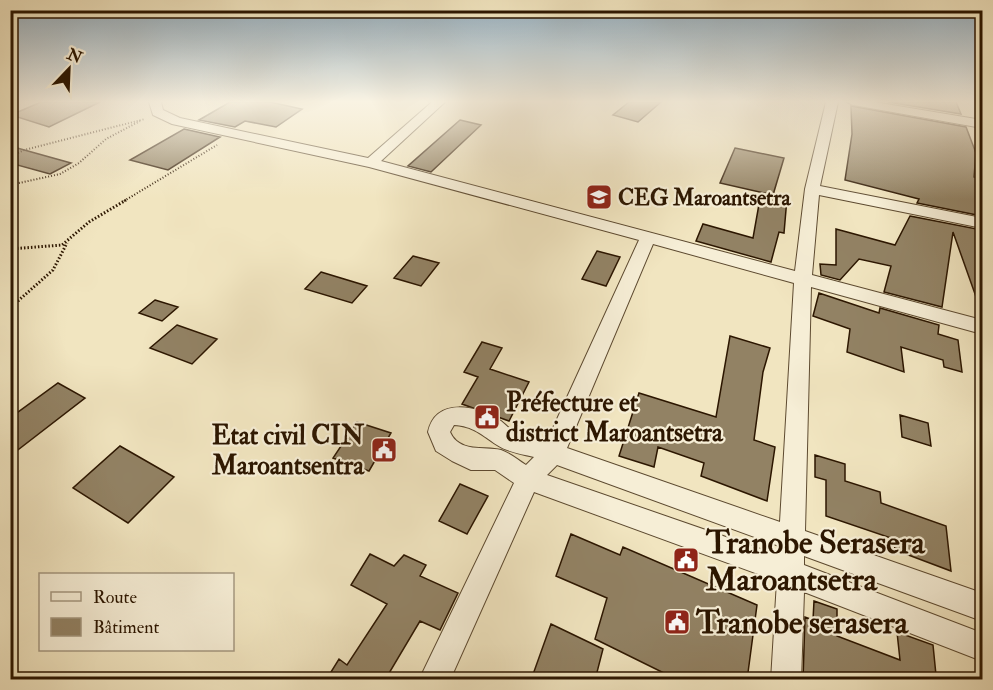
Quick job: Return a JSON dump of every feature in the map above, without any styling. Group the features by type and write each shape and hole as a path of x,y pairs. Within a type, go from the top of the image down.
{"street":[{"path":"230,134 371,163 982,327"},
{"path":"371,163 403,134"},
{"path":"786,680 793,574 792,539 803,280 812,189 825,134"},
{"path":"812,189 982,223"},
{"path":"434,680 528,479 553,453 649,236"},
{"path":"982,607 553,453 506,439 492,427 469,417 447,418 440,427 439,432 444,444 471,460 499,460 528,479 793,574 982,647"}],"path":[{"path":"10,158 24,150 76,134"},
{"path":"10,185 60,174 80,163 114,134"},
{"path":"10,249 56,247 67,243 89,222 233,135"},
{"path":"10,308 52,270 65,251 67,243"}],"building":[{"path":"175,134 207,134 220,137 168,170 130,160"},
{"path":"444,134 471,134 431,172 408,166"},
{"path":"852,134 969,134 976,153 974,177 982,179 982,216 917,203 919,199 845,180"},
{"path":"10,146 71,163 50,174 10,163"},
{"path":"735,148 784,158 773,195 720,183"},
{"path":"761,193 787,198 784,233 779,232 771,262 696,241 703,224 753,238"},
{"path":"910,216 982,230 982,308 980,308 953,232 942,307 884,292 891,266 859,259 840,280 821,275 820,264 836,265 836,229 895,245"},
{"path":"597,251 620,257 606,286 582,279"},
{"path":"413,256 439,263 421,286 394,278"},
{"path":"321,272 367,286 352,303 305,289"},
{"path":"819,293 879,313 880,308 939,325 938,334 958,340 962,372 944,367 943,360 901,347 904,372 847,352 850,329 813,316"},
{"path":"155,300 178,307 162,321 139,313"},
{"path":"177,325 217,339 192,364 150,348"},
{"path":"730,336 770,348 763,372 754,440 775,447 767,501 701,476 704,463 658,447 654,467 619,456 639,393 716,417"},
{"path":"482,342 502,348 490,369 529,382 509,421 462,404 478,377 464,372"},
{"path":"58,383 85,398 10,456 10,418"},
{"path":"900,415 928,423 931,446 902,437"},
{"path":"357,422 391,433 369,471 333,458"},
{"path":"120,446 174,477 128,523 73,488"},
{"path":"815,455 845,464 845,481 880,492 881,503 946,526 951,571 895,550 894,539 826,516 826,480 815,477"},
{"path":"460,484 488,496 467,534 439,521"},
{"name":"Tranobe serasera","path":"571,534 620,555 623,547 757,605 747,680 678,680 595,639 607,598 556,576"},
{"path":"370,554 394,566 404,555 426,565 420,576 458,593 440,630 420,621 385,680 326,680 339,659 347,665 387,604 351,585"},
{"path":"814,601 837,609 837,636 900,660 897,632 933,645 936,675 945,680 803,680 805,617 813,620"},
{"path":"551,624 603,649 595,680 531,680"}],"place":[{"name":"CEG Maroantsetra","path":"599,197"},
{"name":"Préfecture et district Maroantsetra","path":"487,417"},
{"name":"Etat civil CIN Maroantsentra","path":"384,450"},
{"name":"Tranobe Serasera Maroantsetra","path":"686,560"},
{"name":"Tranobe serasera","path":"677,622"}]}
